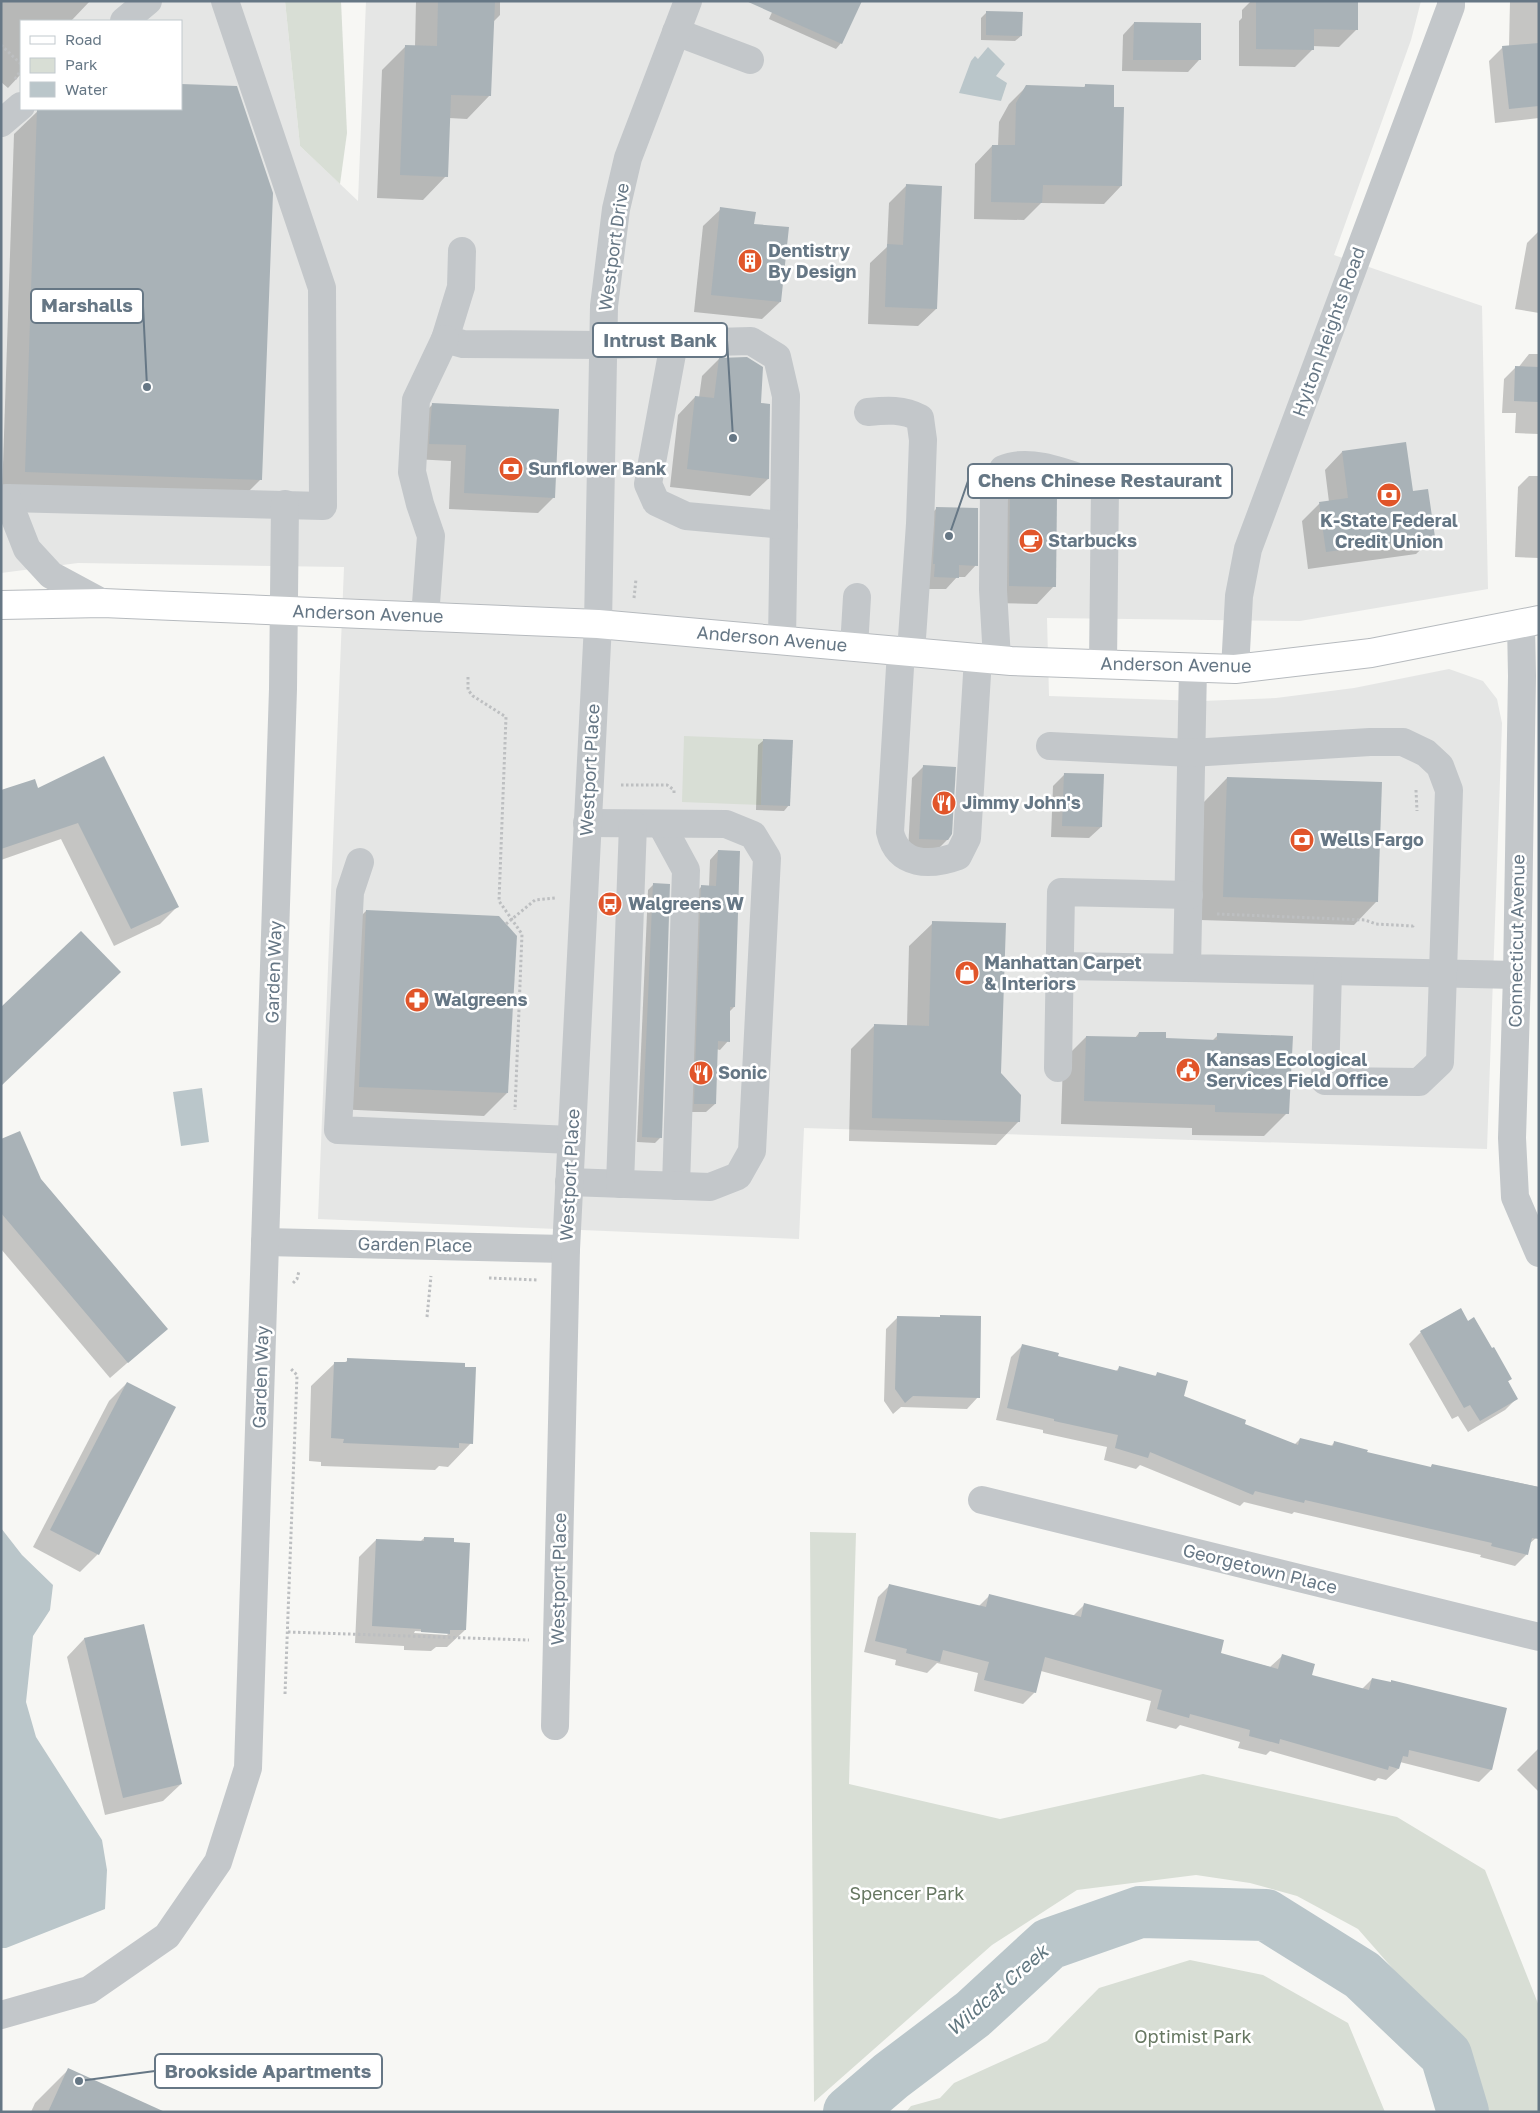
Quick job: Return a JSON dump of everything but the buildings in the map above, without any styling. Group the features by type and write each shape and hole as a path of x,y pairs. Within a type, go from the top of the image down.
{"main road":[{"name":"Anderson Avenue","path":"1,605 103,603 598,624 988,659 1234,669 1371,653 1530,622"}],"street":[{"path":"125,20 148,1"},
{"path":"103,603 52,575 27,549 4,506 285,504 323,506 322,288 225,1"},
{"name":"Westport Drive","path":"598,624 604,306 616,209 628,158 688,1"},
{"name":"Hylton Heights Road","path":"1234,669 1239,596 1248,548 1451,1"},
{"path":"676,32 750,60"},
{"path":"1,123 20,107"},
{"path":"425,616 431,536 412,472 416,400 445,339 460,287 462,251"},
{"path":"445,339 463,344 603,345 751,341 777,357 786,396 782,640"},
{"path":"674,343 648,484 656,502 686,516 784,525"},
{"path":"868,412 885,410 909,412 920,418 923,440 920,524 906,652 890,832 892,841 898,851 915,862 940,863 958,856 967,838 988,659 993,590 994,490 1003,469 1013,464 1038,465 1105,486 1103,664"},
{"name":"Garden Way","path":"1,2016 89,1990 167,1936 218,1862 248,1768 283,689 285,504"},
{"path":"854,647 857,597"},
{"name":"Connecticut Avenue","path":"1530,622 1529,867 1516,975 1512,1138 1515,1197 1539,1253"},
{"name":"Westport Place","path":"556,1726 566,1249 598,624"},
{"path":"1187,968 1193,668"},
{"path":"1050,746 1192,753 1370,742 1402,742 1426,752 1440,766 1448,790 1440,1062 1419,1082 1324,1081 1328,971"},
{"path":"569,1182 710,1187 738,1176 752,1151 767,858 753,835 726,824 587,823"},
{"path":"620,1184 633,824"},
{"path":"661,824 686,870 676,1186"},
{"path":"360,862 350,892 338,1130 571,1140"},
{"path":"1058,1068 1062,892 1189,895"},
{"path":"1060,966 1516,975"},
{"name":"Garden Place","path":"265,1242 566,1249"},
{"name":"Georgetown Place","path":"982,1500 1539,1637"}],"path":[{"path":"1,46 20,63"},
{"path":"468,677 468,690 473,696 506,717 499,901 522,934 514,1138"},
{"path":"1416,790 1417,818"},
{"path":"1215,924 1216,914 1365,920 1376,924 1414,926 1414,916"},
{"path":"291,1284 297,1279 299,1271"},
{"path":"427,1317 431,1276"},
{"path":"285,1694 297,1375 290,1368"},
{"path":"288,1632 557,1641"}],"shaded area":[{"path":"1,1 285,1 300,146 358,201 366,1 1421,1 1411,40 1334,255 1482,306 1488,589 1300,621 1047,618 1049,696 1202,701 1276,698 1354,688 1449,669 1483,681 1497,699 1502,723 1487,1149 804,1128 799,1239 318,1219 344,567 78,563 1,573"}],"green space":[{"path":"285,1 341,1 347,133 340,184 300,146"},
{"path":"684,736 763,739 761,805 682,802"},
{"name":"Spencer Park","path":"810,1532 856,1533 849,1784 1000,1819 1203,1774 1397,1817 1485,1870 1539,2006 1539,2112 1482,2112 1459,2053 1415,1994 1358,1929 1297,1896 1250,1883 1196,1875 1077,1890 992,1945 814,2102"},
{"name":"Optimist Park","path":"1190,1960 1263,1975 1348,2023 1385,2112 906,2112 911,2106 940,2098 954,2083 1047,2041 1099,1988"}],"water":[{"path":"988,47 1005,64 996,76 1007,83 1001,101 959,93 971,61 975,56 978,59"},
{"path":"202,1088 209,1142 181,1146 173,1092"},
{"path":"1,1528 22,1555 53,1585 50,1610 33,1636 26,1702 36,1737 102,1840 107,1870 105,1909 6,1948 1,1948"}],"waterway":[{"name":"Wildcat Creek","path":"849,2112 891,2076 973,2014 1049,1944 1140,1912 1266,1915 1362,1975 1446,2055 1463,2112"}],"place":[{"name":"Dentistry By Design","path":"750,261"},
{"name":"Marshalls","path":"147,387"},
{"name":"Intrust Bank","path":"733,438"},
{"name":"Sunflower Bank","path":"511,469"},
{"name":"K-State Federal Credit Union","path":"1389,495"},
{"name":"Chens Chinese Restaurant","path":"949,536"},
{"name":"Starbucks","path":"1031,541"},
{"name":"Jimmy John's","path":"944,803"},
{"name":"Wells Fargo","path":"1302,840"},
{"name":"Walgreens W","path":"610,904"},
{"name":"Manhattan Carpet & Interiors","path":"967,973"},
{"name":"Walgreens","path":"417,1000"},
{"name":"Kansas Ecological Services Field Office","path":"1188,1070"},
{"name":"Sonic","path":"701,1073"},
{"name":"Brookside Apartments","path":"79,2081"}]}
